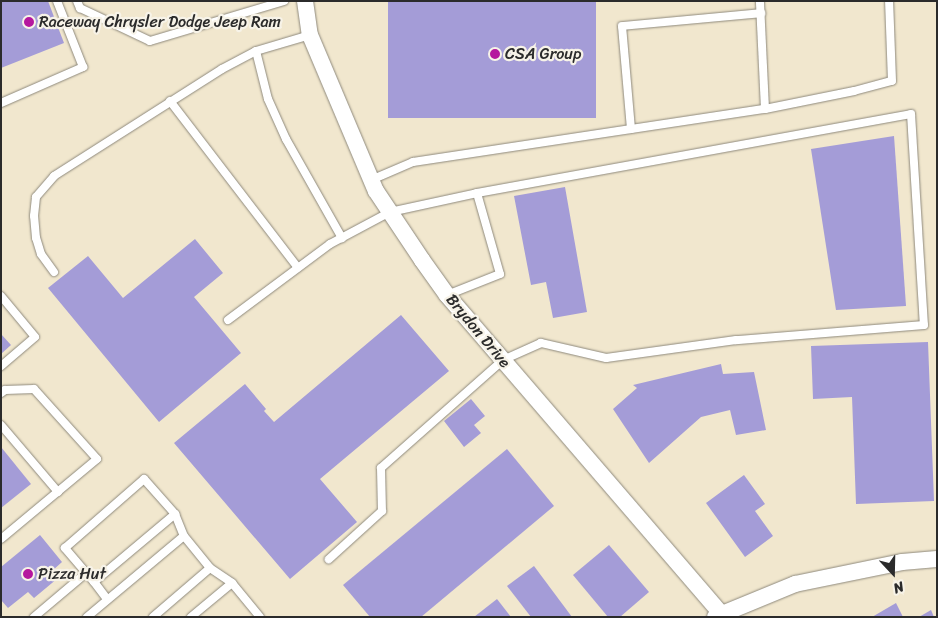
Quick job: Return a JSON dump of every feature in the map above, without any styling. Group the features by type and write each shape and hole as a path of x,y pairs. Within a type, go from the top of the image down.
{"street":[{"name":"Brydon Drive","path":"304,1 310,35 371,180 390,212 447,295 720,615"},
{"path":"720,615 795,584 902,562 937,559"}],"lane":[{"path":"1,103 83,68 57,1"},
{"path":"77,1 80,8 150,41 284,1"},
{"path":"760,1 765,109"},
{"path":"371,180 413,162 765,109 854,91 892,81 889,1"},
{"path":"631,129 622,26 760,13"},
{"path":"54,272 41,254 36,238 34,216 36,197 54,176 222,69 256,51 310,35"},
{"path":"256,51 268,99 286,139 342,238"},
{"path":"170,101 298,268"},
{"path":"228,320 342,238 390,212 617,166 911,114 924,325 736,340 606,358 541,343 503,360 381,468 382,511 329,558"},
{"path":"447,295 500,274 477,193"},
{"path":"1,296 35,337 1,366"},
{"path":"1,393 4,390 34,389 97,459 1,540"},
{"path":"1,426 58,492"},
{"path":"107,599 65,548 144,479 175,514 184,536 210,568 232,583 260,617"},
{"path":"94,582 175,514"},
{"path":"87,617 184,536"},
{"path":"153,617 210,568"},
{"path":"34,617 86,573"},
{"path":"191,617 232,583"}],"building":[{"name":"Raceway Chrysler Dodge Jeep Ram","path":"1,1 48,1 64,43 1,68"},
{"name":"CSA Group","path":"388,1 596,1 596,118 388,118"},
{"path":"894,136 906,306 836,310 811,149"},
{"path":"565,187 587,312 553,318 546,282 531,285 514,196"},
{"path":"195,239 223,273 194,297 241,353 159,422 48,288 88,256 123,298"},
{"path":"401,315 449,371 320,479 357,522 290,579 174,443 245,384 266,409 264,411 274,422"},
{"path":"1,334 11,345 1,354"},
{"path":"928,342 934,501 856,504 852,397 813,399 811,346"},
{"path":"721,364 723,374 754,372 766,430 736,435 730,410 701,417 649,463 613,409 637,388 633,385"},
{"path":"471,399 485,416 474,425 481,433 464,447 444,421"},
{"path":"1,447 31,484 1,508"},
{"path":"507,449 554,506 421,617 370,617 343,585"},
{"path":"744,475 765,504 755,511 773,536 745,557 706,503"},
{"name":"Pizza Hut","path":"40,535 62,562 52,571 58,578 34,598 28,592 8,608 1,600 1,567"},
{"path":"609,545 649,592 620,617 608,617 573,575"},
{"path":"534,566 572,617 531,617 507,586"},
{"path":"497,599 511,617 474,617"},
{"path":"896,603 903,617 872,617"},
{"path":"931,610 934,617 919,617"}],"place":[{"name":"Raceway Chrysler Dodge Jeep Ram","path":"29,22"},
{"name":"CSA Group","path":"495,54"},
{"name":"Pizza Hut","path":"28,574"}]}
